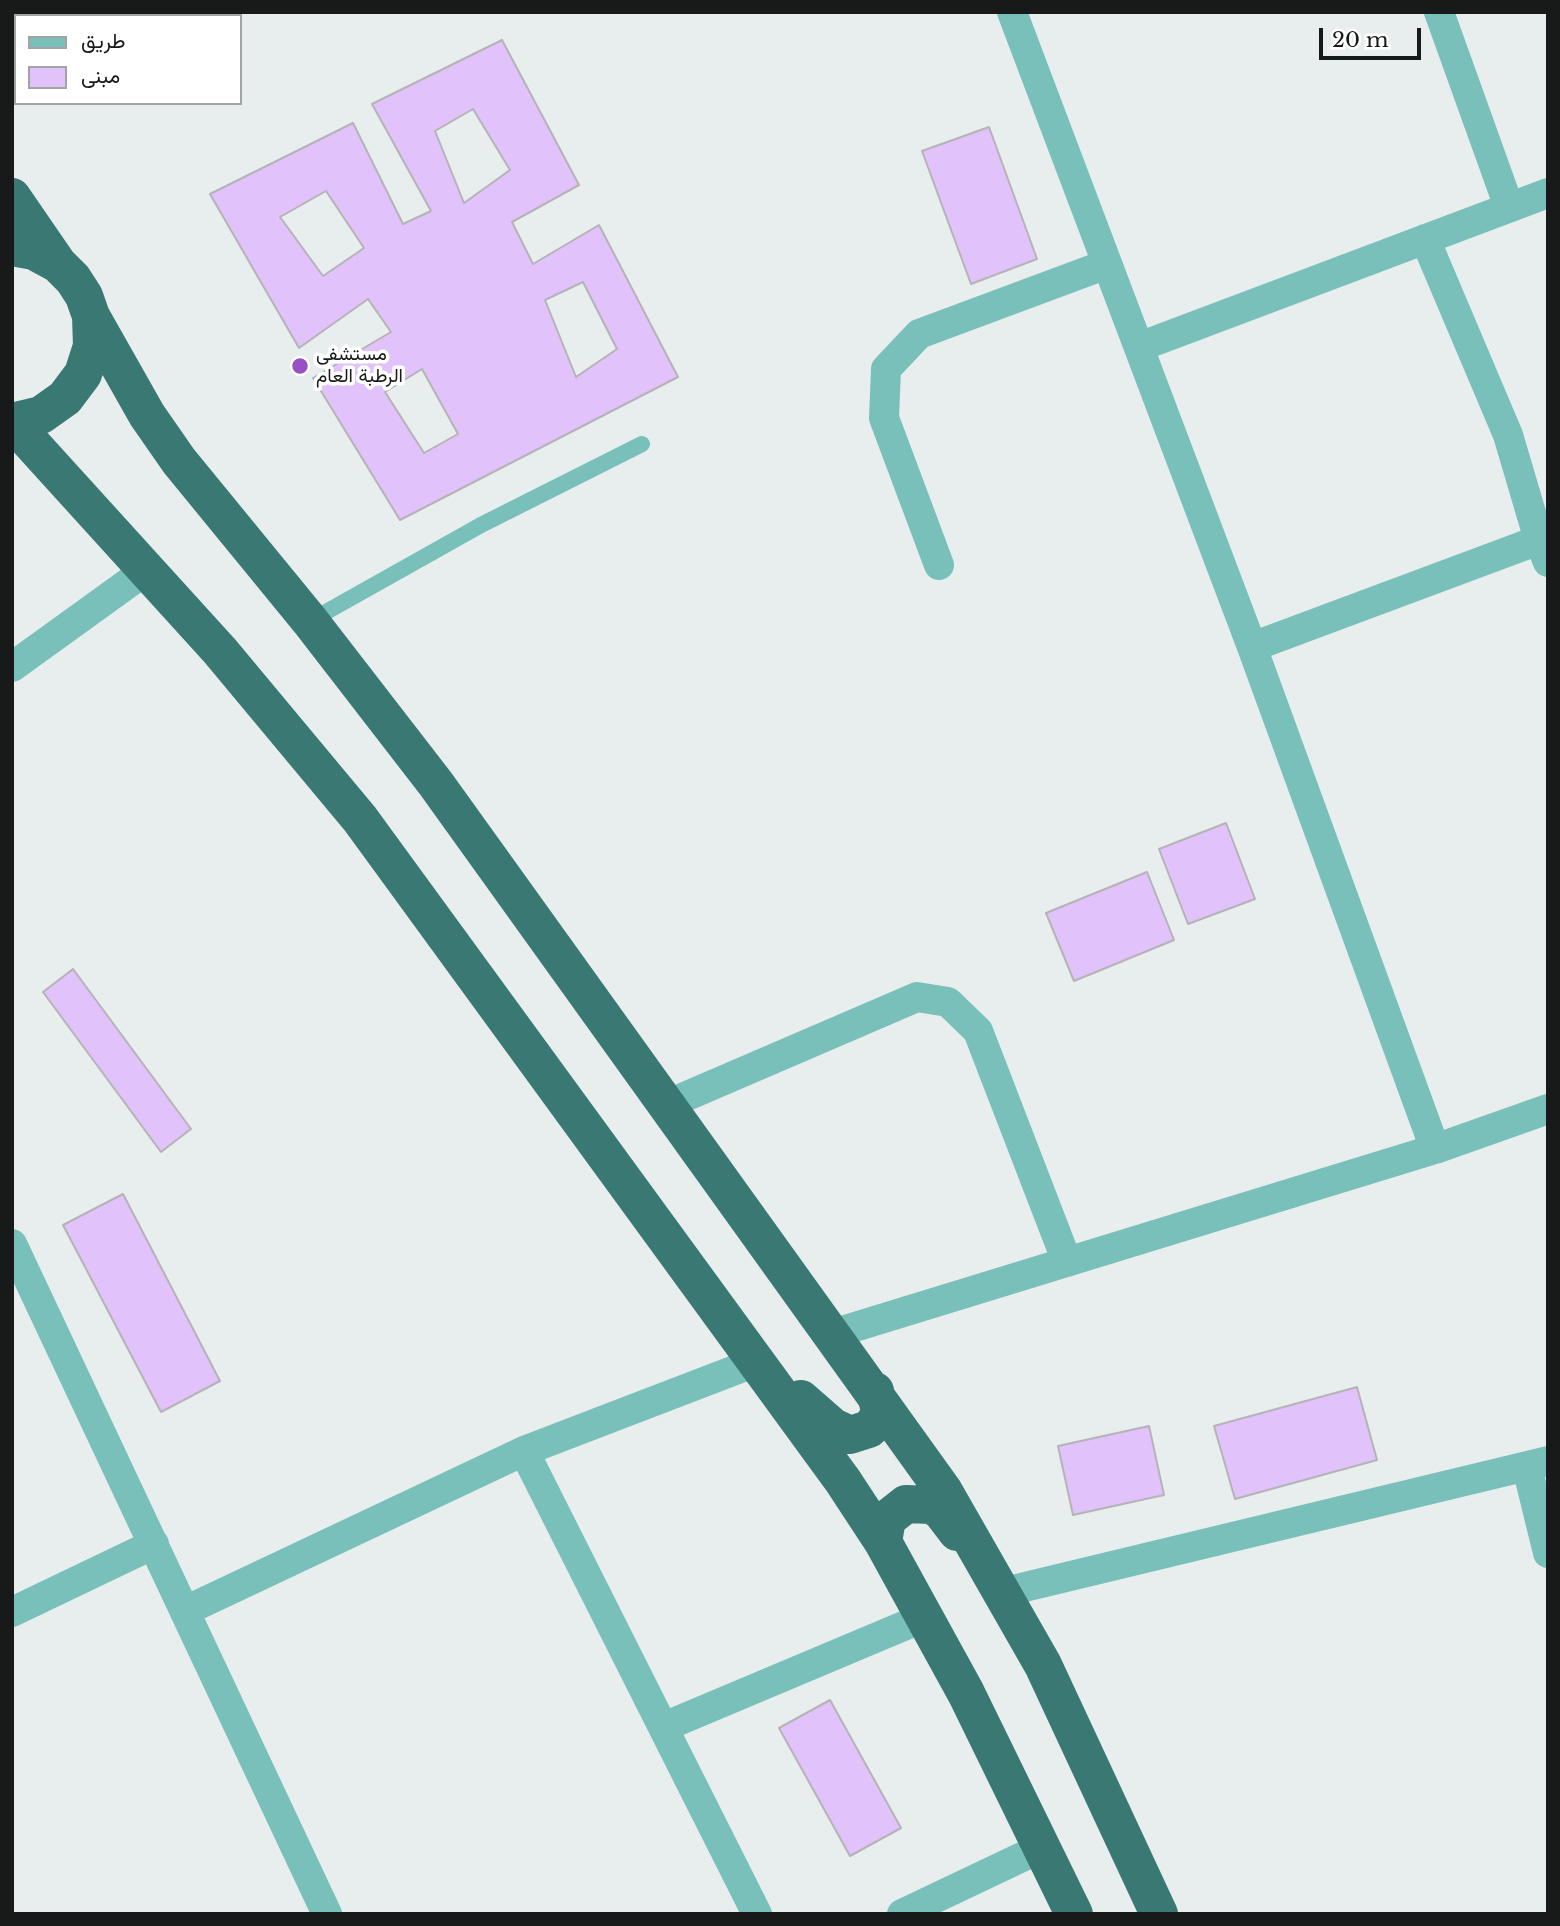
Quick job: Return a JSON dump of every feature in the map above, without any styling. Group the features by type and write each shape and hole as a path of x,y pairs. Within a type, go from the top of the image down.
{"highway":[{"path":"12,197 58,264 73,279 84,296 91,316 135,396 179,461 310,621 443,794 875,1391 943,1490 1004,1592 1073,1727 1159,1914"},
{"path":"12,247 34,251 58,264"},
{"path":"91,316 92,346 83,374 65,398 41,415 12,422 220,651 360,818 843,1481 883,1542 925,1617 1074,1914"},
{"path":"756,1362 833,1427 850,1435 869,1429 876,1421 880,1411 875,1391"},
{"path":"883,1542 887,1519 896,1509 906,1504 931,1505 941,1511 1004,1592"}],"street":[{"path":"1012,12 1252,647 1435,1149"},
{"path":"1439,12 1509,207"},
{"path":"1139,347 1548,193"},
{"path":"1252,647 1544,551 1508,435 1425,239"},
{"path":"939,565 884,418 886,369 919,334 1107,264"},
{"path":"12,667 145,571"},
{"path":"666,1105 917,997 948,1002 978,1031 1067,1262"},
{"path":"832,1334 1435,1149 1548,1109"},
{"path":"12,1244 185,1611 315,1910"},
{"path":"185,1611 524,1451 756,1362"},
{"path":"524,1451 666,1726 757,1914"},
{"path":"1004,1592 1537,1464 1548,1553"},
{"path":"12,1612 154,1544"},
{"path":"666,1726 925,1617"},
{"path":"902,1914 1041,1847"}],"lane":[{"path":"310,621 481,525 642,444"}],"building":[{"path":"502,40 579,185 512,222 533,264 599,225 678,377 400,520 313,378 391,332 368,299 299,348 210,194 353,123 403,224 431,211 372,104","holes":["473,109 510,170 464,203 435,131","326,191 364,248 323,276 280,217","583,282 617,349 576,377 545,300","422,369 458,434 424,453 385,392"]},
{"path":"989,127 1037,259 971,284 922,151"},
{"path":"1226,823 1255,899 1188,924 1159,849"},
{"path":"1147,872 1174,940 1074,981 1046,913"},
{"path":"73,969 191,1129 161,1152 43,992"},
{"path":"123,1194 220,1381 161,1412 63,1225"},
{"path":"1357,1387 1377,1460 1235,1499 1214,1426"},
{"path":"1149,1426 1164,1495 1073,1515 1058,1446"},
{"path":"830,1700 901,1828 850,1856 779,1728"}],"place":[{"name":"مستشفى الرطبة العام","path":"300,366"}]}
